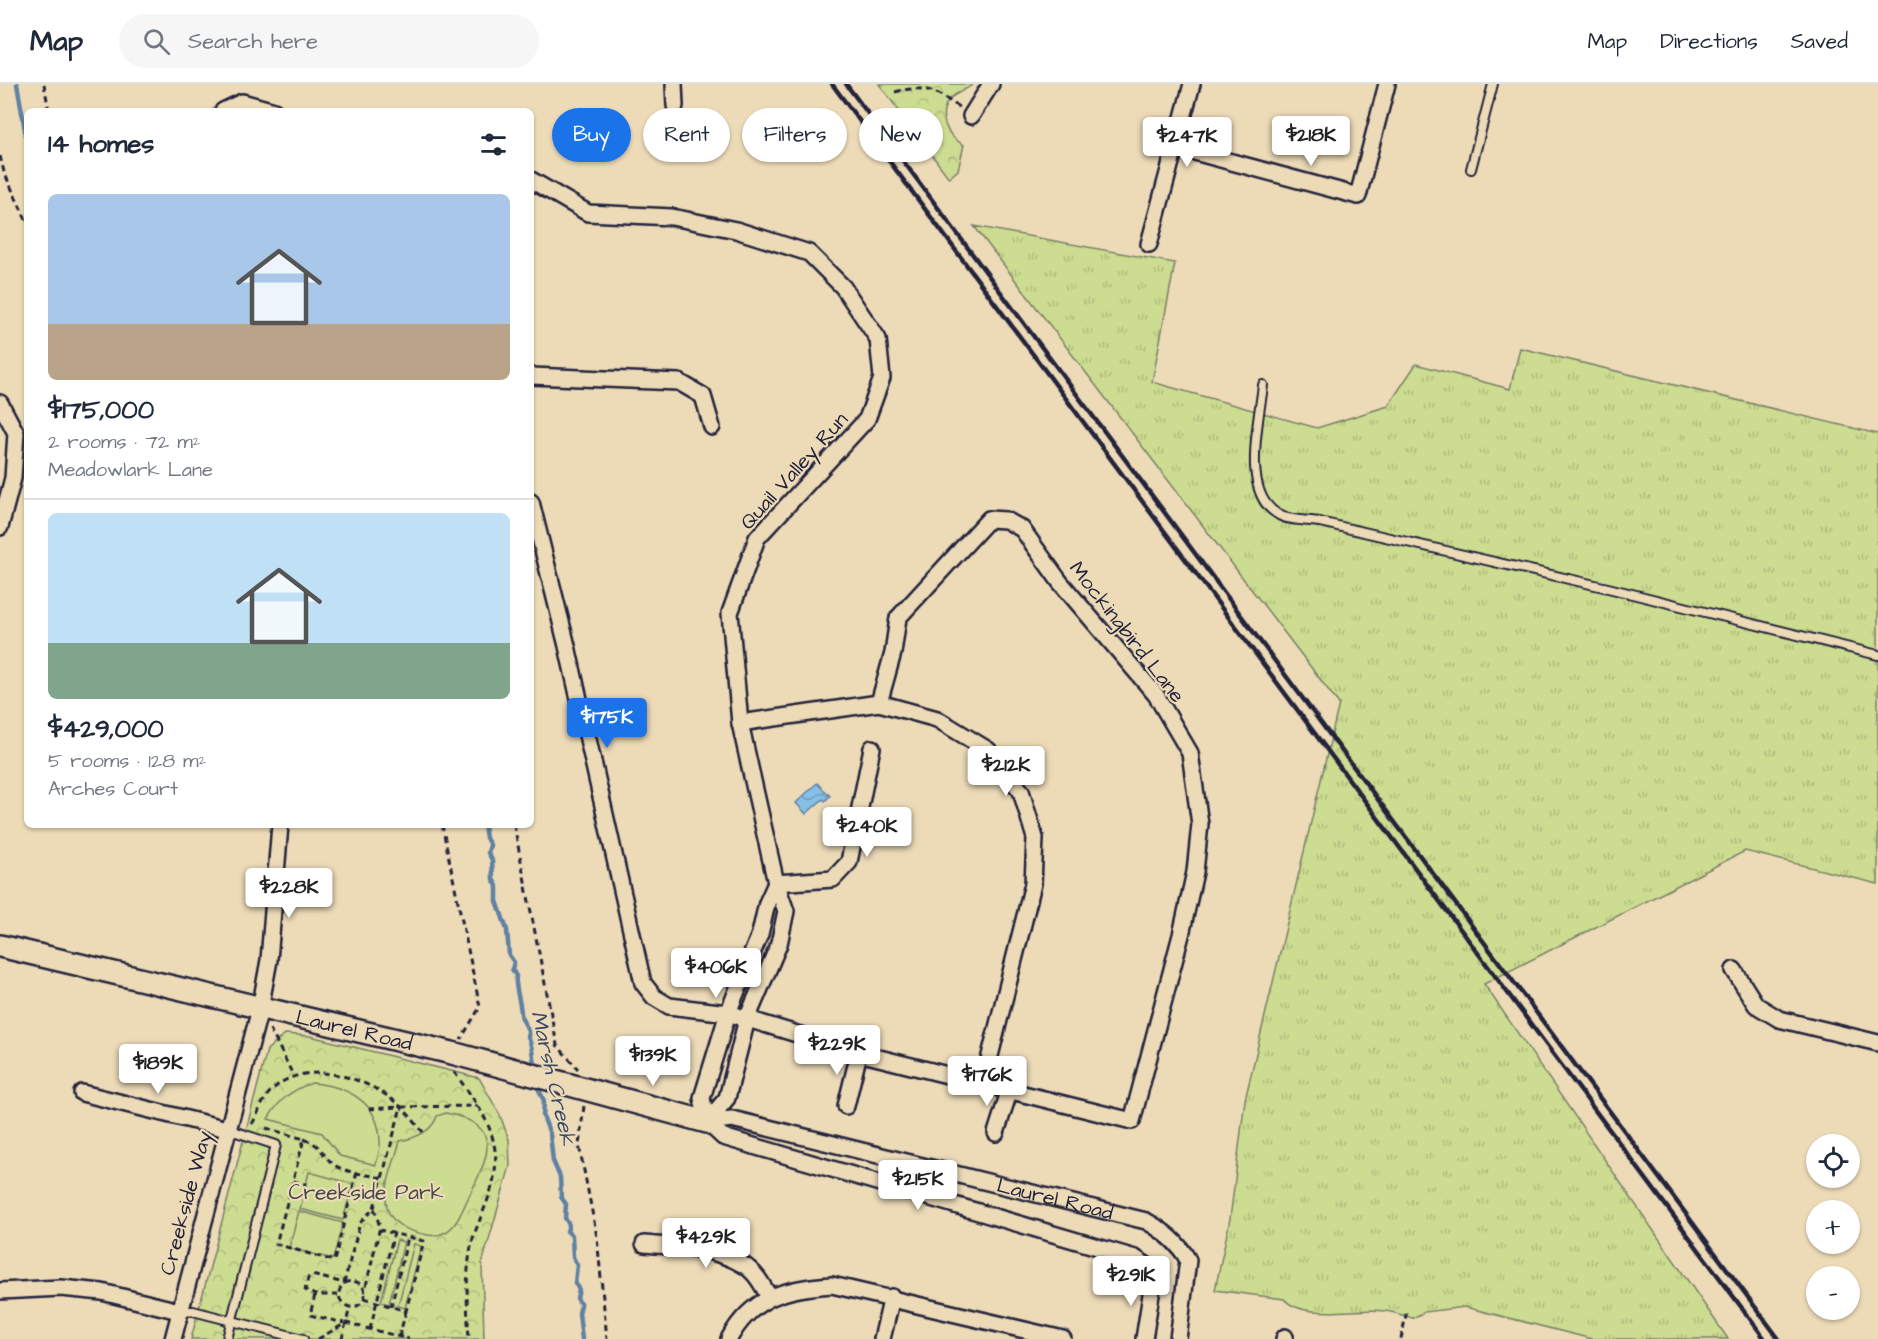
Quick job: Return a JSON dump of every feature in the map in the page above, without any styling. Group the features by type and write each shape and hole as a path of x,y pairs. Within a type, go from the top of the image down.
{"street":[{"path":"674,84 675,106"},
{"path":"971,116 991,84"},
{"path":"1149,244 1192,84"},
{"path":"1176,147 1358,196 1387,84"},
{"path":"229,108 242,102 263,108"},
{"name":"Quail Valley Run","path":"534,182 588,213 672,217 736,230 810,254 843,287 878,339 882,378 867,419 757,538 730,613 740,723 776,883 786,911 779,944 747,1019 726,1098 707,1122"},
{"path":"534,376 679,382 703,396 712,427"},
{"path":"0,403 16,433 20,480 0,527"},
{"path":"534,514 567,646 643,983 654,997 669,1006 728,1013 859,1053 1010,1089 996,1133"},
{"name":"Mockingbird Lane","path":"879,703 893,653 898,618 988,519 1006,520 1022,529 1060,582 1156,695 1190,753 1200,824 1195,872 1181,935 1132,1121 1010,1089"},
{"path":"740,723 879,703 937,719 988,750 1021,790 1035,838 1032,884 983,1084"},
{"path":"707,1122 702,1098 728,1013 760,934 767,903 776,883 833,879 849,862 872,747"},
{"name":"Creekside Way","path":"173,1339 260,1009 269,960 280,828"},
{"name":"Laurel Road","path":"0,946 452,1053 707,1122 732,1119 1146,1221 1163,1231 1182,1249 1188,1260 1178,1339"},
{"path":"1734,970 1756,1005 1779,1019 1878,1043"},
{"path":"846,1106 859,1053"},
{"path":"82,1093 229,1124"},
{"name":"Laurel Road","path":"707,1122 723,1137 1135,1258 1149,1267 1154,1282 1144,1339"},
{"path":"644,1244 697,1249 742,1264 756,1275 769,1297"},
{"path":"729,1339 738,1323 769,1297 795,1287 832,1285 892,1297 1056,1338"},
{"path":"0,1291 61,1288 102,1292 179,1311"},
{"path":"882,1339 892,1297"}],"lane":[{"path":"1471,169 1493,84"},
{"path":"1263,386 1254,470 1261,498 1279,516 1320,522 1597,585 1878,655"},
{"path":"227,1339 276,1145 229,1124"},
{"path":"179,1311 193,1311 303,1339"}],"path":[{"path":"44,84 48,108"},
{"path":"896,92 908,86 934,88 971,116"},
{"path":"0,156 4,172 24,215"},
{"path":"443,828 480,1007 452,1053 452,1069 492,1130 496,1169 473,1240 468,1266 469,1339"},
{"path":"515,828 557,1045 576,1065 587,1088 579,1145 597,1237 607,1339"},
{"path":"260,1009 293,1075"},
{"path":"229,1124 253,1124 271,1091 293,1075 330,1072 373,1089 401,1107 423,1132"},
{"path":"369,1109 478,1106"},
{"path":"338,1295 344,1282 360,1222 374,1208 401,1107"},
{"path":"263,1127 304,1139 322,1148 337,1167 382,1178"},
{"path":"304,1139 276,1244 334,1261 357,1172"},
{"path":"293,1180 306,1184"},
{"path":"338,1295 342,1303 350,1307 358,1305 364,1298 380,1230 374,1208"},
{"path":"380,1230 424,1241 399,1337"},
{"path":"370,1329 394,1233"},
{"path":"391,1307 408,1237"},
{"path":"338,1295 315,1295 305,1290 308,1278 312,1275 344,1282 355,1280 365,1290"},
{"path":"315,1295 310,1315 409,1339"},
{"path":"364,1298 406,1311"},
{"path":"342,1339 350,1307"},
{"path":"1401,1339 1407,1310"},
{"path":"318,1339 346,1323"}],"green space":[{"path":"879,84 973,84 952,97 944,110 948,130 964,145 958,170 949,178 937,162 943,162 943,108 897,108"},
{"path":"974,226 1175,263 1152,382 1317,428 1388,406 1416,364 1510,389 1520,348 1878,434 1878,884 1745,851 1484,984 1728,1339 1592,1339 1465,1307 1424,1312 1413,1318 1374,1310 1332,1312 1304,1310 1284,1299 1215,1290 1230,1219 1245,1100 1339,704"},
{"name":"Creekside Park","path":"285,1034 310,1036 479,1078 500,1115 509,1140 510,1166 482,1264 484,1339 191,1339 267,1050"},
{"path":"312,1083 348,1092 367,1106 374,1115 378,1127 380,1144 376,1165 340,1156 322,1133 268,1119 286,1096"},
{"path":"446,1113 464,1118 477,1125 484,1133 487,1143 486,1154 477,1180 454,1225 442,1234 427,1235 400,1226 391,1217 386,1194 388,1181 400,1141 423,1133 435,1122 437,1116"},
{"path":"309,1172 353,1184 343,1220 300,1209"},
{"path":"299,1211 343,1223 333,1259 289,1248"},
{"path":"397,1240 404,1242 389,1304 381,1302"},
{"path":"414,1244 421,1246 405,1308 398,1306"}],"water":[{"path":"817,783 830,796 806,814 796,803"}],"waterway":[{"name":"Marsh Creek","path":"17,84 24,124"},
{"name":"Marsh Creek","path":"484,828 490,845 488,853 492,860 493,879 497,886 497,901 507,930 509,955 514,962 512,969 516,976 521,1014 528,1030 535,1068"},
{"name":"Marsh Creek","path":"536,1083 544,1101 543,1116 550,1134 553,1161 560,1177 561,1197 566,1204 565,1218 569,1225 567,1231 572,1236 573,1257 577,1265 575,1283 579,1290 577,1298 581,1305 579,1313 582,1339"}],"railway":[{"path":"832,84 1765,1339"},
{"path":"846,84 1779,1339"}]}
